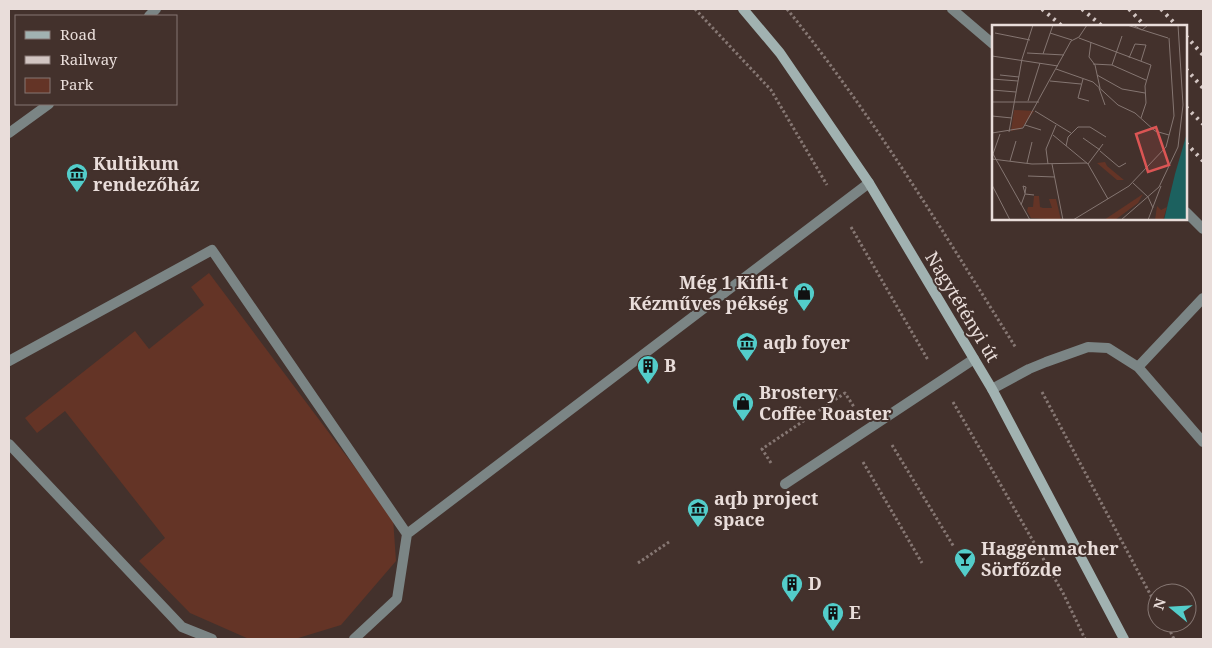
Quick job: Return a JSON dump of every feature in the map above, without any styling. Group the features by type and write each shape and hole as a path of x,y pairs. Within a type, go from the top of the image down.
{"main road":[{"name":"Nagytétényi út","path":"743,9 780,53 869,183 992,389 1124,639"}],"street":[{"path":"952,9 992,43"},
{"path":"9,132 48,105"},
{"path":"407,534 869,183"},
{"path":"1187,213 1203,229"},
{"path":"9,361 212,250 407,534 397,599 354,639"},
{"path":"1138,368 1203,298"},
{"path":"992,389 1030,369 1088,348 1108,348 1138,368 1203,442"},
{"path":"785,484 974,359"},
{"path":"9,444 182,627 212,639"}],"path":[{"path":"695,9 771,90 1063,593 1086,639"},
{"path":"787,9 823,54 900,164 1030,369 1147,588"},
{"path":"762,449 845,393"},
{"path":"799,407 808,418"},
{"path":"878,422 954,547"},
{"path":"850,440 922,563"},
{"path":"638,563 669,542"}],"green space":[{"path":"209,273 393,518 396,561 341,625 295,639 249,639 190,613 139,561 165,538 65,411 37,433 25,418 135,331 149,349 204,305 191,287"}],"railway":[{"path":"1042,9 1061,25"},
{"path":"1082,9 1101,25"},
{"path":"1129,9 1144,25"},
{"path":"1161,9 1176,25"},
{"path":"1187,37 1203,55"},
{"path":"1187,70 1203,88"},
{"path":"1187,108 1203,124"},
{"path":"1187,144 1203,161"}],"place":[{"name":"Kultikum rendezőház","path":"77,193"},
{"name":"Még 1 Kifli-t Kézműves pékség","path":"804,312"},
{"name":"aqb foyer","path":"747,362"},
{"name":"B","path":"648,385"},
{"name":"Brostery Coffee Roaster","path":"743,422"},
{"name":"aqb project space","path":"698,528"},
{"name":"Haggenmacher Sörfőzde","path":"965,578"},
{"name":"D","path":"792,603"},
{"name":"E","path":"833,632"}]}
